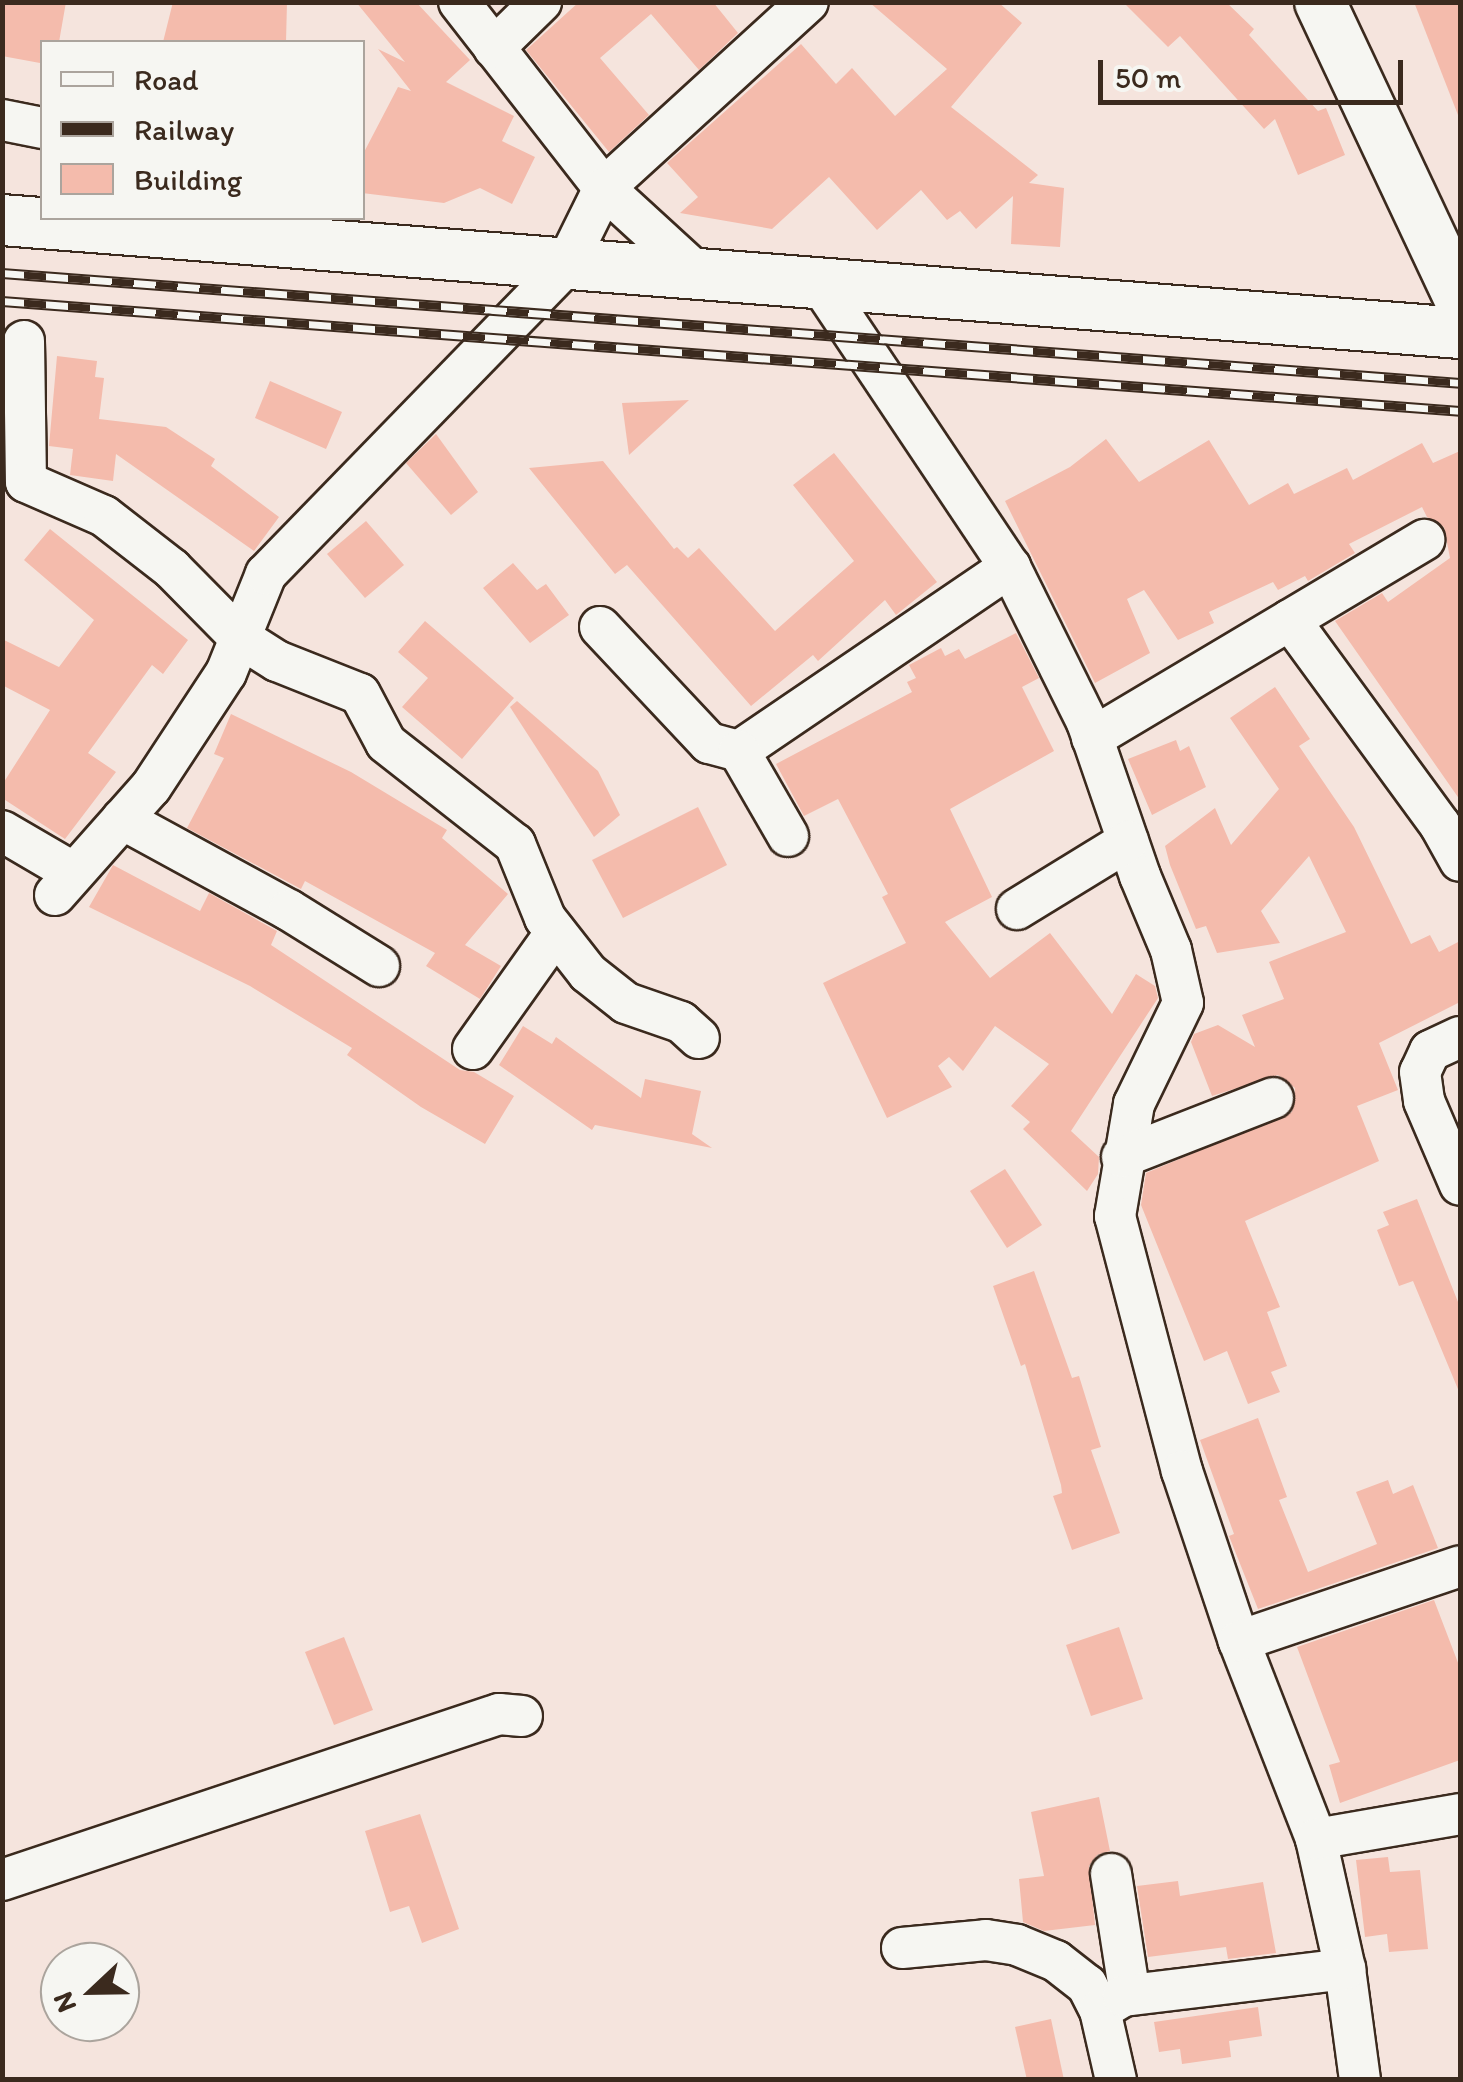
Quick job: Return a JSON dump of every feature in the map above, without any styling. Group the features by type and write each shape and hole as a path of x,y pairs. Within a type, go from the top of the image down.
{"street":[{"path":"458,2 604,188 700,276"},
{"path":"494,48 540,2"},
{"path":"2,830 65,884 151,787 226,673 266,574 566,266 604,188 808,2"},
{"path":"1320,2 1460,299"},
{"path":"2,120 40,128"},
{"path":"2,220 264,229 566,266 1460,333"},
{"path":"821,285 1010,567 1092,738 1171,950 1183,1003 1134,1104 1115,1216 1182,1471 1239,1641 1316,1839 1344,1968 1360,2080"},
{"path":"24,340 26,482 104,516 172,569 239,637 277,661 360,694 386,743 516,844 545,918 588,974 626,1003 681,1022 699,1038"},
{"path":"1092,738 1424,540"},
{"path":"739,751 1010,567"},
{"path":"1290,620 1440,825 1460,861"},
{"path":"600,628 709,743 739,751 788,836"},
{"path":"122,819 289,910 379,966"},
{"path":"1017,908 1128,842"},
{"path":"473,1049 556,932"},
{"path":"1460,1037 1430,1051 1420,1072 1424,1100 1460,1185"},
{"path":"1122,1157 1274,1098"},
{"path":"1239,1641 1460,1566"},
{"path":"2,1880 498,1714 522,1716"},
{"path":"1316,1839 1460,1814"},
{"path":"1112,1874 1116,2080"},
{"path":"902,1948 986,1940 1017,1945 1056,1961 1115,2002 1344,1968"}],"building":[{"path":"2,2 66,2 59,40 40,40 40,63 2,56"},
{"path":"173,2 287,2 286,40 164,40"},
{"path":"356,2 416,2 470,60 446,82 514,116 502,141 535,157 512,204 480,188 444,203 365,193 365,150 398,87 411,91 378,49 405,62"},
{"path":"579,2 713,2 738,33 699,70 651,14 600,58 649,115 609,152 526,50"},
{"path":"869,2 998,2 1022,23 951,107 1038,175 1029,183 1064,188 1060,247 1011,244 1013,196 976,229 960,211 947,220 921,190 877,230 829,177 772,229 680,213 698,197 667,163 801,44 836,84 852,68 895,116 947,69"},
{"path":"1123,2 1226,2 1254,29 1249,35 1318,111 1326,108 1345,155 1298,175 1275,119 1264,129 1180,36 1168,47"},
{"path":"1414,2 1460,2 1458,115"},
{"path":"57,356 97,361 95,377 104,378 99,419 166,427 215,459 211,466 279,517 254,551 116,454 113,481 70,475 73,449 49,446"},
{"path":"270,381 342,412 326,449 255,418"},
{"path":"689,400 629,455 622,403"},
{"path":"436,434 478,492 451,515 406,463"},
{"path":"1106,439 1139,482 1209,440 1249,505 1288,483 1294,494 1347,468 1353,480 1422,443 1433,463 1460,451 1460,800 1335,621 1382,593 1388,602 1450,558 1444,527 1427,517 1422,507 1349,544 1355,553 1308,581 1305,576 1278,590 1273,582 1209,612 1214,623 1178,640 1144,590 1127,599 1150,653 1095,683 1005,501 1070,467"},
{"path":"834,453 937,582 896,615 885,600 818,661 813,655 751,706 627,565 615,574 529,468 603,461 674,549 677,547 688,558 699,548 775,631 854,561 793,485"},
{"path":"366,521 404,565 365,598 327,554"},
{"path":"50,529 188,640 163,674 152,665 88,753 116,772 65,839 2,798 2,785 50,710 2,685 2,639 59,667 94,620 24,560"},
{"path":"513,563 537,590 546,584 569,615 530,643 483,588"},
{"path":"425,621 514,698 462,759 402,707 428,678 398,652"},
{"path":"1016,633 1039,678 1022,687 1054,751 950,809 992,897 945,922 990,978 1050,933 1112,1014 1136,974 1155,986 1158,998 1071,1131 1099,1157 1098,1174 1087,1191 1023,1129 1030,1122 1011,1106 1049,1064 995,1026 963,1071 949,1057 938,1066 952,1087 887,1118 823,983 906,943 882,897 888,894 838,799 804,816 776,764 912,692 907,682 916,678 909,665 941,648 945,656 959,649 965,659"},
{"path":"1275,687 1310,739 1299,746 1354,827 1411,944 1430,935 1439,952 1460,941 1460,1002 1379,1043 1398,1090 1357,1106 1379,1161 1245,1221 1280,1307 1267,1312 1287,1366 1271,1372 1280,1392 1248,1404 1227,1351 1204,1361 1141,1205 1146,1173 1292,1112 1295,1088 1278,1075 1212,1096 1191,1042 1194,1034 1218,1025 1255,1047 1242,1015 1284,999 1269,962 1346,932 1309,856 1261,911 1280,943 1217,953 1206,926 1196,929 1170,865 1165,846 1215,808 1231,845 1279,789 1230,718"},
{"path":"517,701 598,771 620,815 594,837 510,707"},
{"path":"231,714 351,772 447,830 442,838 508,894 465,945 501,966 480,999 426,966 435,953 305,881 301,889 187,828 224,758 214,754"},
{"path":"1176,740 1180,751 1189,746 1206,787 1152,815 1128,759"},
{"path":"698,807 727,865 623,918 592,860"},
{"path":"113,865 200,911 209,893 277,931 271,945 460,1070 474,1072 514,1096 485,1144 421,1107 347,1055 352,1048 250,986 89,907"},
{"path":"523,1026 552,1044 556,1037 641,1098 645,1079 701,1091 692,1134 712,1148 595,1125 592,1130 499,1065"},
{"path":"1005,1169 1042,1225 1007,1248 970,1191"},
{"path":"1417,1199 1460,1307 1460,1394 1413,1281 1399,1286 1377,1230 1389,1225 1383,1212"},
{"path":"1034,1271 1072,1378 1079,1376 1101,1447 1091,1450 1120,1533 1072,1550 1053,1496 1062,1493 1061,1485 1025,1364 1021,1366 993,1286"},
{"path":"1258,1418 1287,1497 1279,1500 1308,1572 1377,1544 1356,1492 1388,1480 1393,1494 1413,1485 1438,1548 1258,1609 1229,1536 1234,1534 1200,1440"},
{"path":"1434,1600 1460,1668 1460,1760 1340,1803 1329,1765 1340,1762 1297,1647"},
{"path":"1119,1627 1143,1699 1091,1716 1066,1645"},
{"path":"344,1637 373,1710 334,1725 305,1652"},
{"path":"1099,1797 1110,1851 1097,1855 1089,1866 1095,1925 1044,1931 1023,1922 1019,1879 1044,1876 1031,1812"},
{"path":"420,1814 459,1929 422,1943 409,1906 390,1912 365,1831"},
{"path":"1388,1857 1390,1872 1420,1870 1428,1949 1389,1952 1387,1934 1365,1937 1356,1860"},
{"path":"1178,1881 1180,1896 1263,1882 1276,1953 1228,1959 1226,1947 1148,1957 1137,1886"},
{"path":"1258,2007 1262,2036 1229,2041 1231,2057 1182,2064 1180,2049 1159,2052 1154,2022"},
{"path":"1051,2019 1064,2080 1027,2080 1015,2027"}],"railway":[{"path":"2,273 1460,383"},
{"path":"2,301 1460,411"}]}
